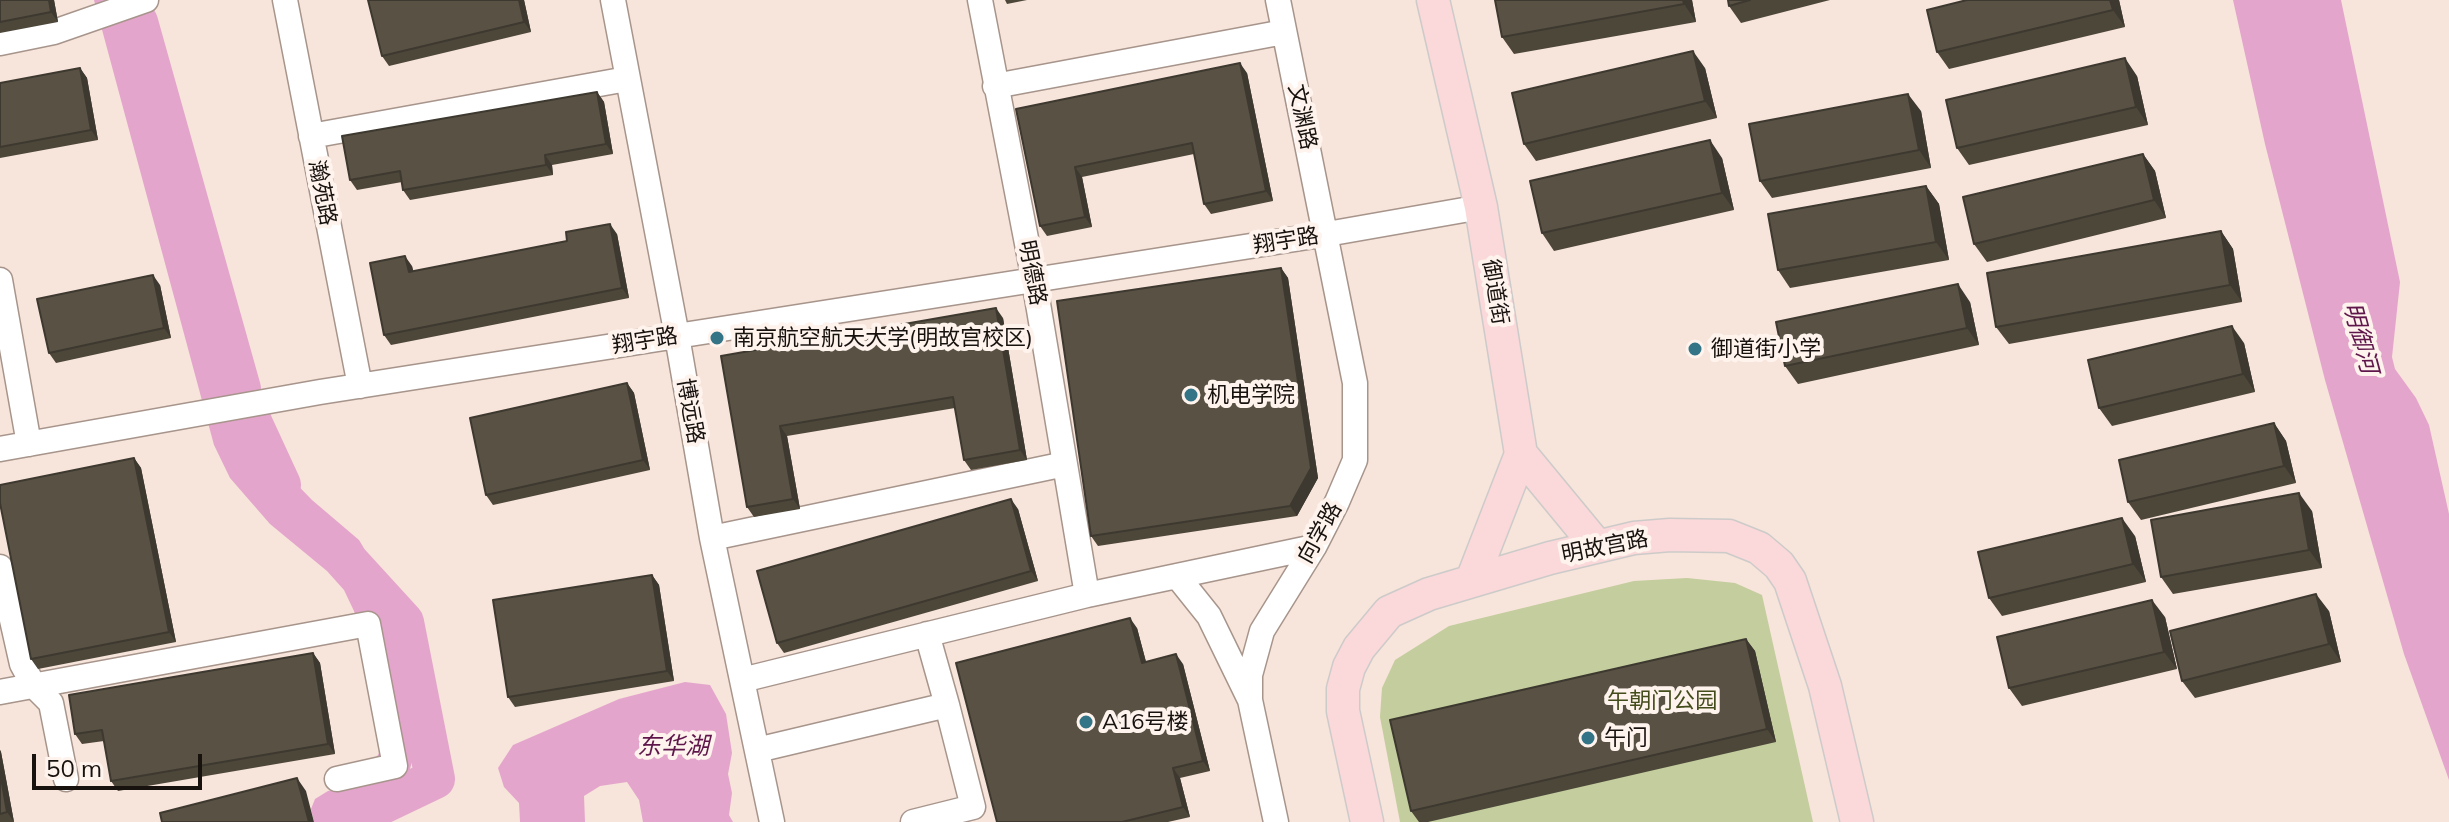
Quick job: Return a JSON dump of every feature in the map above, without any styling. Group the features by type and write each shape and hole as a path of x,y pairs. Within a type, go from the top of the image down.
{"main road":[{"name":"御道街","path":"1433,0 1481,207 1521,454"},
{"path":"1472,580 1521,454 1597,546"},
{"name":"明故宫路","path":"1367,822 1343,711 1343,689 1349,667 1372,629 1389,612 1472,580 1597,546 1670,535 1729,536 1759,548 1779,565 1790,581 1825,686 1857,822"}],"lane":[{"path":"0,43 54,32 146,0"},
{"name":"瀚苑路","path":"285,0 360,386"},
{"name":"博远路","path":"613,0 712,538 772,822"},
{"name":"明德路","path":"980,0 1034,280 1087,595"},
{"name":"文渊路","path":"1278,0 1327,234"},
{"path":"995,86 1284,32"},
{"path":"311,136 627,79"},
{"name":"翔宇路","path":"0,449 360,386 1481,207"},
{"name":"向学路","path":"1269,821 1250,700 1250,675 1262,631 1314,547 1355,460 1355,383 1327,234"},
{"path":"0,280 29,444"},
{"path":"712,538 1065,464"},
{"path":"742,680 1087,595 1314,547"},
{"path":"0,567 22,664 34,686 51,703 66,779"},
{"path":"1177,576 1209,616 1250,700"},
{"path":"0,692 368,624 395,766 337,779"},
{"path":"913,822 975,815 927,634"},
{"path":"757,750 947,705"}],"green space":[{"name":"午朝门公园","path":"1687,578 1735,583 1762,595 1813,822 1400,822 1380,717 1382,688 1395,660 1449,626 1634,581"}],"water":[{"path":"94,0 127,0 207,317 239,406 275,462 312,500 359,540 377,570 402,647 419,737 408,776 350,822 314,822 311,809 315,799 328,791 361,785 368,765 378,755 385,740 367,650 344,590 327,571 270,524 230,478 214,445"},
{"name":"明御河","path":"2233,0 2341,0 2400,282 2392,357 2395,369 2416,398 2429,425 2449,514 2449,780 2404,654 2325,380 2265,144"},
{"name":"东华湖","path":"685,682 710,685 726,714 732,753 728,774 732,793 729,815 733,822 643,822 639,800 627,782 600,786 584,796 585,822 520,822 519,803 504,787 498,768 513,745 619,699"}],"building":[{"path":"0,0 49,0 51,12 0,22"},
{"path":"368,0 519,0 524,22 382,56"},
{"path":"1495,0 1683,0 1684,4 1502,37"},
{"path":"1728,0 1750,0 1729,6"},
{"path":"1967,0 2110,0 2113,10 1937,52 1927,10"},
{"path":"1693,51 1705,101 1524,144 1512,93"},
{"path":"2125,58 2136,107 1957,148 1946,100"},
{"path":"1240,63 1266,191 1204,204 1192,143 1075,167 1085,217 1040,226 1016,109"},
{"path":"80,68 91,130 0,147 0,83"},
{"path":"597,92 606,144 545,155 546,165 403,190 400,171 350,180 342,136"},
{"path":"1908,94 1919,150 1760,181 1749,124"},
{"path":"1710,140 1722,193 1542,233 1530,181"},
{"path":"2143,154 2154,200 1974,244 1963,197"},
{"path":"1926,186 1936,242 1778,270 1768,214"},
{"path":"610,224 622,288 384,335 370,263 405,256 409,272 567,241 566,232"},
{"path":"2221,231 2230,285 1996,327 1987,273"},
{"name":"机电学院","path":"1281,268 1311,468 1290,506 1091,536 1057,301"},
{"path":"153,275 164,328 49,353 37,299"},
{"path":"1958,284 1967,328 1785,366 1776,322"},
{"path":"996,308 1020,450 964,460 953,397 780,426 793,499 747,507 721,356"},
{"path":"2232,326 2243,374 2099,408 2088,360"},
{"path":"627,383 643,460 486,495 470,418"},
{"path":"2274,423 2284,466 2128,502 2119,460"},
{"path":"134,458 169,632 31,659 0,503 0,485"},
{"path":"2299,493 2309,550 2161,577 2151,520"},
{"path":"1011,499 1031,571 777,643 757,571"},
{"path":"2122,518 2133,564 1989,598 1978,552"},
{"path":"652,575 667,671 508,697 493,600"},
{"path":"2316,594 2329,644 2182,681 2170,631"},
{"path":"2152,600 2164,652 2009,688 1997,637"},
{"name":"A16号楼","path":"1130,618 1142,663 1176,654 1203,761 1173,768 1183,807 1122,822 997,822 956,663"},
{"name":"午门","path":"1746,639 1767,729 1411,811 1390,720"},
{"path":"313,653 328,744 111,781 102,730 75,734 69,695"},
{"path":"0,772 7,812 0,814"},
{"path":"297,778 309,822 162,822 160,813"}],"waterway":[{"path":"138,22 241,389"},
{"path":"251,420 281,485"},
{"path":"345,822 435,779 404,622 351,564"}],"place":[{"name":"南京航空航天大学(明故宫校区)","path":"717,338"},
{"name":"御道街小学","path":"1695,349"},
{"name":"机电学院","path":"1191,395"},
{"name":"A16号楼","path":"1086,722"},
{"name":"午门","path":"1588,738"}]}
